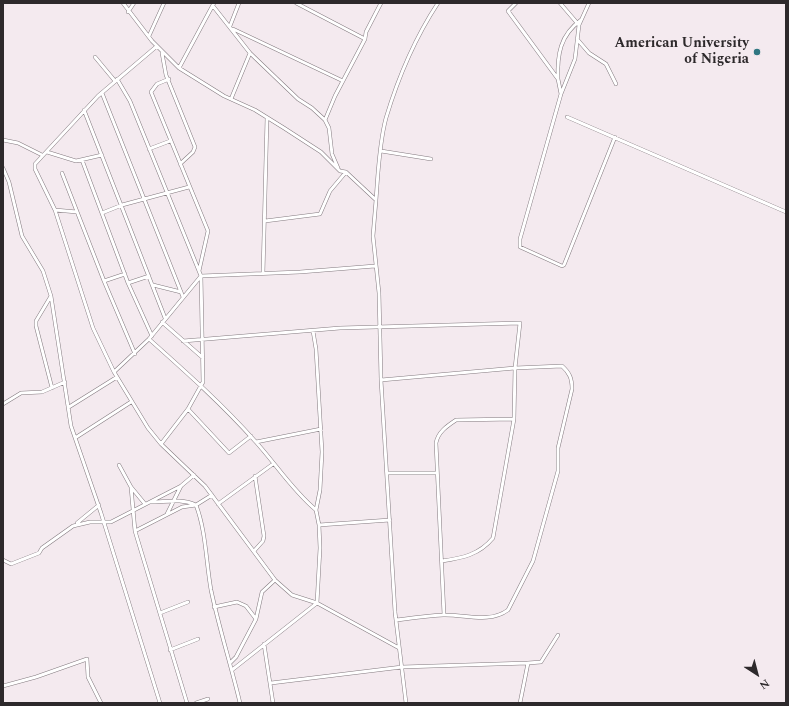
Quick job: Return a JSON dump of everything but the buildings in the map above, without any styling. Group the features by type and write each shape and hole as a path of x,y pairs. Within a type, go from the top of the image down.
{"street":[{"path":"122,3 162,52 179,68 231,99 255,110 322,152 340,171 346,172 376,200"},
{"path":"128,12 134,3"},
{"path":"148,36 164,3"},
{"path":"231,27 239,3"},
{"path":"296,3 365,39"},
{"path":"325,120 381,3"},
{"path":"406,703 396,620 381,380 380,326 373,236 381,151 386,119 404,70 420,33 438,3"},
{"path":"516,3 508,11 558,79"},
{"path":"560,3 578,24 575,59 561,94 527,211 520,239 520,247 562,266 564,265 615,137"},
{"path":"561,94 558,79 560,45 582,19 589,3"},
{"path":"179,68 213,5 250,53 298,99 312,108 325,120 329,128 332,154 340,171"},
{"path":"231,27 343,81"},
{"path":"577,39 589,53 606,64 616,84"},
{"path":"157,46 116,80 84,110 35,164 35,168 55,210 93,328 114,372 131,402 161,444 194,475 212,495 275,580 292,595 317,603 399,648"},
{"path":"162,52 169,79 195,147 193,152 180,164"},
{"path":"231,99 250,53"},
{"path":"96,57 116,80 130,101 201,276 203,338 202,386 188,409 161,444"},
{"path":"169,79 157,84 151,92 208,231 199,271"},
{"path":"102,93 146,200 183,297"},
{"path":"84,110 165,318"},
{"path":"567,117 786,212"},
{"path":"263,273 267,118"},
{"path":"3,140 18,143 42,155"},
{"path":"149,149 170,141"},
{"path":"381,151 431,160"},
{"path":"47,152 71,160 82,160 102,155"},
{"path":"82,160 128,283 152,336"},
{"path":"3,168 9,182 10,194 22,236 43,271 51,296 71,426 99,505 160,703"},
{"path":"264,221 320,214 330,191 346,172"},
{"path":"62,173 104,281 135,354"},
{"path":"102,213 122,205 146,200 189,186"},
{"path":"55,210 77,212"},
{"path":"114,372 135,354 152,336 165,318 201,276 300,272 375,266"},
{"path":"104,281 125,274"},
{"path":"128,283 149,276"},
{"path":"153,285 181,292"},
{"path":"51,296 36,321 36,326 52,388"},
{"path":"162,322 203,358"},
{"path":"183,341 203,338 380,326 520,324 515,368 514,419 493,538 479,552 466,557 442,561"},
{"path":"313,331 322,452 320,490 316,510 319,525 317,603"},
{"path":"149,339 202,386 251,436 302,498 316,510"},
{"path":"381,380 515,368 562,366 568,372 572,381 572,389 558,448 558,471 550,495 533,561 508,610 502,614 481,618 444,615 396,620"},
{"path":"69,407 117,377"},
{"path":"3,403 21,393 42,392 65,382"},
{"path":"75,438 131,402"},
{"path":"188,409 229,453 251,436"},
{"path":"444,615 437,473 437,436 448,425 456,420 514,419"},
{"path":"256,442 321,429"},
{"path":"218,504 273,464"},
{"path":"119,465 131,487 146,504"},
{"path":"388,473 437,473"},
{"path":"73,526 90,522 111,522 181,486 194,475"},
{"path":"254,551 264,541 255,476"},
{"path":"167,514 181,486"},
{"path":"131,487 135,531 187,703"},
{"path":"135,531 182,507 196,505 212,495"},
{"path":"150,502 174,502 186,500 196,505 200,516 214,607 240,703"},
{"path":"3,560 11,564 39,553 42,548 99,505"},
{"path":"319,525 390,520"},
{"path":"230,663 236,657 256,619 262,592 275,580"},
{"path":"160,613 188,602"},
{"path":"214,607 237,602 241,603 256,619"},
{"path":"232,670 317,603"},
{"path":"270,684 402,667 541,662 558,635"},
{"path":"170,650 198,639"},
{"path":"264,644 273,703"},
{"path":"3,686 36,677 87,659 88,678 101,703"},
{"path":"520,703 528,663"},
{"path":"196,703 208,699"}],"place":[{"name":"American University of Nigeria","path":"757,52"}]}
